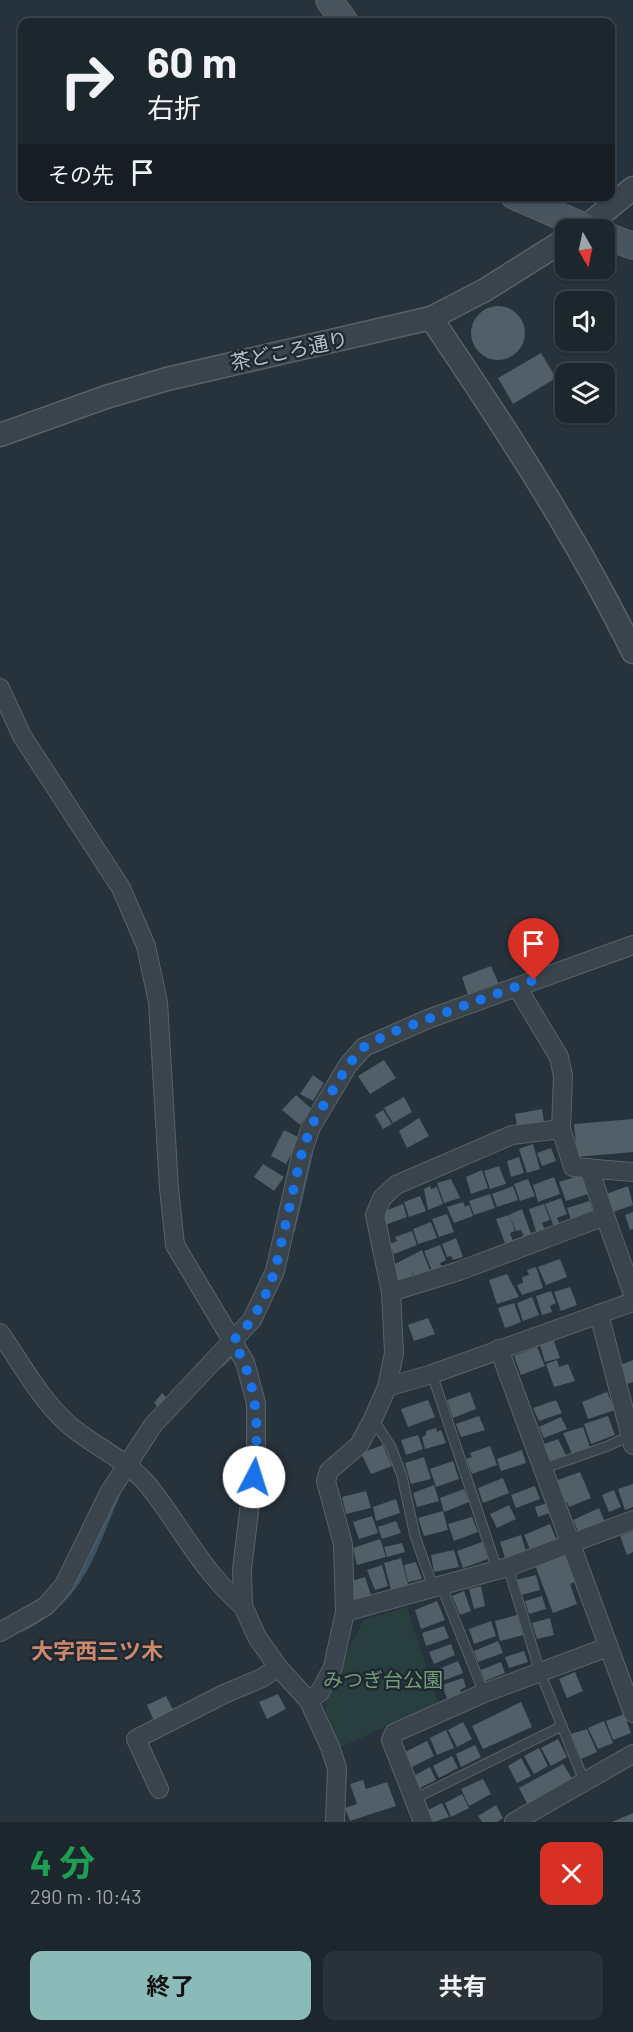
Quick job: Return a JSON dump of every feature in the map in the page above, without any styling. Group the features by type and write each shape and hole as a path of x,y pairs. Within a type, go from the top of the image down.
{"main road":[{"path":"329,0 342,18"},
{"path":"524,201 560,219"},
{"path":"615,241 633,246"}],"street":[{"name":"茶どころ通り","path":"600,219 633,188"},
{"name":"茶どころ通り","path":"0,435 106,397 167,379 430,318 555,250"},
{"path":"430,318 531,467 583,555 633,652"},
{"path":"0,688 22,736 121,888 146,946 158,1002 169,1188 175,1245 245,1362 253,1385 258,1424 242,1569 243,1606 257,1637 278,1667 309,1701 337,1768 335,1822"},
{"path":"0,1632 46,1606 64,1585 126,1465 153,1425 252,1320 275,1271 301,1156 311,1126 348,1065 364,1047 390,1033 633,945"},
{"path":"517,987 559,1057 563,1076 561,1129 573,1167 633,1172"},
{"path":"309,1701 320,1692 333,1667 345,1612 343,1544 326,1481 329,1471 359,1445 373,1419 387,1387 394,1353 391,1292 375,1215 382,1198 396,1185 512,1135 561,1129"},
{"path":"589,1168 633,1294"},
{"path":"391,1292 459,1271 605,1216"},
{"path":"387,1387 432,1374 633,1302"},
{"path":"599,1314 631,1440"},
{"path":"0,1333 54,1410 69,1425 126,1465 147,1484 226,1592 243,1606"},
{"path":"499,1349 633,1713"},
{"path":"345,1612 503,1568 570,1546 633,1520"},
{"path":"423,1822 392,1740 394,1733 484,1693 608,1647"},
{"path":"159,1789 136,1739 224,1694 262,1678 278,1667"},
{"path":"514,1822 633,1754"}],"lane":[{"path":"432,1374 540,1672 585,1783"},
{"path":"373,1419 391,1446 402,1476 415,1536 484,1693"},
{"path":"542,1469 631,1440"},
{"path":"414,1799 562,1726"}],"green space":[{"name":"みつぎ台公園","path":"407,1607 438,1703 339,1748 326,1730 325,1690 364,1620"}],"building":[{"path":"498,306 508,308 517,314 523,323 525,333 523,343 517,352 508,358 498,360 488,358 479,352 473,343 471,333 473,323 479,314 488,308"},
{"path":"541,353 555,376 555,379 513,404 498,378"},
{"path":"491,966 500,987 469,998 462,977"},
{"path":"384,1060 396,1078 370,1094 358,1076"},
{"path":"313,1075 324,1083 313,1101 300,1094"},
{"path":"296,1095 312,1109 300,1125 282,1110"},
{"path":"404,1097 412,1112 393,1123 384,1108"},
{"path":"542,1109 545,1127 518,1132 515,1114"},
{"path":"383,1110 392,1124 383,1129 375,1115"},
{"path":"419,1118 429,1136 407,1148 399,1131"},
{"path":"633,1119 633,1152 577,1157 574,1124"},
{"path":"284,1130 300,1138 286,1164 271,1156"},
{"path":"533,1144 540,1169 527,1173 519,1149"},
{"path":"551,1148 556,1161 542,1166 537,1153"},
{"path":"519,1157 524,1173 511,1177 507,1161"},
{"path":"263,1164 284,1177 274,1191 254,1177"},
{"path":"499,1166 506,1184 490,1189 484,1171"},
{"path":"482,1170 488,1188 471,1194 466,1177"},
{"path":"582,1175 588,1194 566,1201 559,1182"},
{"path":"554,1177 560,1194 538,1202 533,1185"},
{"path":"451,1179 460,1198 444,1203 437,1183"},
{"path":"528,1179 535,1196 520,1201 514,1184"},
{"path":"430,1186 431,1189 437,1187 443,1204 428,1210 424,1189"},
{"path":"513,1186 518,1200 497,1207 492,1194"},
{"path":"628,1186 633,1205 613,1212 606,1194"},
{"path":"490,1194 495,1208 474,1215 469,1201"},
{"path":"420,1196 426,1211 409,1217 404,1202"},
{"path":"561,1198 567,1214 557,1218 560,1225 554,1227 545,1204"},
{"path":"589,1201 594,1214 572,1222 567,1208"},
{"path":"463,1202 465,1207 469,1205 473,1216 454,1223 447,1207"},
{"path":"403,1204 407,1217 385,1225 382,1212"},
{"path":"544,1204 550,1220 542,1223 545,1231 537,1234 529,1209"},
{"path":"522,1209 531,1234 524,1237 521,1230 516,1231 509,1215"},
{"path":"633,1212 633,1229 630,1230 625,1215"},
{"path":"447,1214 454,1232 439,1237 432,1219"},
{"path":"509,1215 515,1231 510,1233 513,1241 505,1243 496,1219"},
{"path":"431,1222 437,1238 418,1244 413,1229"},
{"path":"412,1231 417,1245 394,1254 390,1244 397,1241 395,1237"},
{"path":"456,1238 463,1257 453,1260 451,1256 447,1257 442,1244"},
{"path":"440,1245 446,1260 440,1263 442,1267 432,1271 424,1251"},
{"path":"422,1250 430,1271 415,1277 411,1270 414,1278 400,1284 393,1265"},
{"path":"560,1259 567,1277 546,1285 538,1267"},
{"path":"536,1267 543,1288 522,1295 517,1285 523,1283 522,1277 529,1275 527,1270"},
{"path":"507,1274 519,1297 497,1304 489,1280"},
{"path":"570,1287 577,1305 561,1311 554,1292"},
{"path":"551,1291 556,1303 550,1306 552,1312 542,1315 536,1296"},
{"path":"532,1297 539,1315 523,1321 517,1303"},
{"path":"514,1303 521,1322 505,1328 498,1308"},
{"path":"428,1318 435,1334 414,1341 408,1325"},
{"path":"554,1341 560,1358 545,1362 540,1345"},
{"path":"537,1347 545,1366 521,1375 514,1356"},
{"path":"557,1360 559,1367 568,1364 575,1381 554,1387 546,1364"},
{"path":"633,1360 633,1382 624,1385 618,1366"},
{"path":"470,1392 476,1409 453,1418 447,1400"},
{"path":"607,1392 615,1410 588,1419 582,1402"},
{"path":"162,1393 168,1399 159,1408 154,1403"},
{"path":"428,1400 435,1417 408,1427 401,1409"},
{"path":"556,1400 562,1413 539,1421 533,1408"},
{"path":"479,1416 485,1430 461,1437 456,1424"},
{"path":"608,1416 615,1435 591,1444 584,1424"},
{"path":"561,1417 567,1429 544,1438 539,1427"},
{"path":"583,1427 590,1447 572,1454 563,1433"},
{"path":"436,1428 437,1432 441,1430 446,1443 425,1449 422,1437 426,1435 426,1431"},
{"path":"418,1435 423,1449 406,1455 401,1440"},
{"path":"558,1439 566,1455 549,1461 541,1445"},
{"path":"383,1445 392,1466 371,1474 361,1453"},
{"path":"490,1446 497,1465 472,1474 466,1459 472,1457 470,1453"},
{"path":"522,1450 526,1463 501,1471 497,1459"},
{"path":"424,1457 431,1479 411,1484 405,1463"},
{"path":"453,1461 459,1479 436,1487 430,1469"},
{"path":"580,1472 591,1498 569,1507 567,1502 564,1503 555,1481"},
{"path":"503,1478 509,1493 483,1503 478,1488"},
{"path":"633,1484 633,1507 625,1510 618,1489"},
{"path":"434,1485 439,1501 417,1507 413,1493"},
{"path":"535,1486 540,1499 516,1508 511,1495"},
{"path":"464,1489 469,1502 444,1512 440,1498"},
{"path":"614,1490 621,1507 609,1512 602,1495"},
{"path":"366,1491 371,1508 346,1514 342,1497"},
{"path":"396,1499 400,1513 376,1521 373,1507"},
{"path":"547,1503 550,1513 538,1517 535,1507"},
{"path":"509,1505 516,1519 497,1528 490,1514"},
{"path":"599,1508 605,1522 579,1533 573,1520"},
{"path":"443,1511 448,1530 424,1536 418,1518"},
{"path":"372,1516 378,1533 359,1539 353,1522"},
{"path":"472,1517 478,1532 454,1541 448,1524"},
{"path":"396,1521 401,1533 382,1539 378,1527"},
{"path":"550,1524 558,1543 532,1554 524,1535"},
{"path":"633,1531 633,1552 627,1555 620,1536"},
{"path":"521,1535 526,1551 505,1558 500,1542"},
{"path":"380,1539 386,1557 357,1565 353,1548"},
{"path":"482,1542 488,1559 463,1568 457,1551"},
{"path":"402,1543 405,1552 387,1557 384,1547"},
{"path":"454,1550 459,1567 434,1572 431,1555"},
{"path":"566,1554 575,1582 570,1584 577,1604 553,1613 535,1565"},
{"path":"401,1558 408,1584 391,1590 384,1563"},
{"path":"416,1562 422,1579 408,1582 404,1565"},
{"path":"382,1565 388,1586 375,1590 367,1570"},
{"path":"536,1575 540,1590 521,1595 516,1580"},
{"path":"365,1577 371,1595 354,1600 349,1582"},
{"path":"481,1586 485,1606 474,1609 469,1589"},
{"path":"464,1591 471,1611 460,1615 452,1596"},
{"path":"542,1596 546,1609 529,1614 525,1601"},
{"path":"437,1601 445,1620 421,1629 415,1610"},
{"path":"517,1615 523,1635 500,1641 495,1621"},
{"path":"550,1618 554,1635 537,1639 532,1623"},
{"path":"491,1621 496,1636 474,1644 469,1629"},
{"path":"444,1626 449,1638 426,1646 422,1633"},
{"path":"498,1641 503,1653 478,1662 474,1651"},
{"path":"451,1644 455,1655 434,1664 429,1652"},
{"path":"524,1651 528,1662 509,1668 505,1657"},
{"path":"458,1661 463,1673 440,1682 436,1670"},
{"path":"501,1662 505,1673 485,1681 481,1670"},
{"path":"575,1672 583,1691 567,1698 559,1679"},
{"path":"463,1678 466,1687 460,1690 462,1694 448,1701 442,1685"},
{"path":"278,1694 286,1709 267,1719 259,1702"},
{"path":"166,1696 175,1714 155,1723 147,1705"},
{"path":"521,1702 532,1727 483,1749 472,1726"},
{"path":"624,1714 631,1733 613,1740 606,1721"},
{"path":"604,1721 613,1743 598,1749 588,1728"},
{"path":"463,1722 472,1739 457,1747 448,1730"},
{"path":"587,1729 597,1752 581,1759 571,1734"},
{"path":"446,1730 454,1748 437,1755 430,1738"},
{"path":"558,1739 567,1757 551,1766 541,1748"},
{"path":"427,1741 434,1756 410,1768 403,1753"},
{"path":"475,1745 481,1757 461,1767 456,1754"},
{"path":"539,1748 548,1766 534,1774 524,1756"},
{"path":"452,1756 458,1768 439,1778 433,1766"},
{"path":"521,1758 531,1776 517,1783 508,1766"},
{"path":"563,1764 573,1780 528,1805 519,1788"},
{"path":"430,1767 436,1780 418,1789 412,1777"},
{"path":"483,1779 491,1794 469,1806 461,1789"},
{"path":"363,1780 366,1789 387,1782 396,1806 350,1821 345,1808 357,1804 350,1784"},
{"path":"462,1794 469,1808 451,1817 445,1803"},
{"path":"442,1803 449,1817 434,1822 428,1810"},
{"path":"496,1805 503,1818 497,1822 482,1822 478,1816"},
{"path":"633,1813 633,1822 612,1822"}],"waterway":[{"path":"293,1230 311,1153"},
{"path":"222,1365 235,1352"},
{"path":"21,1630 42,1618 73,1588 84,1572 119,1492"}],"district":[{"name":"大字西三ツ木","path":"97,1650"}],"route":[{"path":"254,1477 258,1424 256,1403 245,1362 233,1341 252,1320 275,1271 301,1156 311,1126 348,1065 364,1047 390,1033 534,980"}]}
